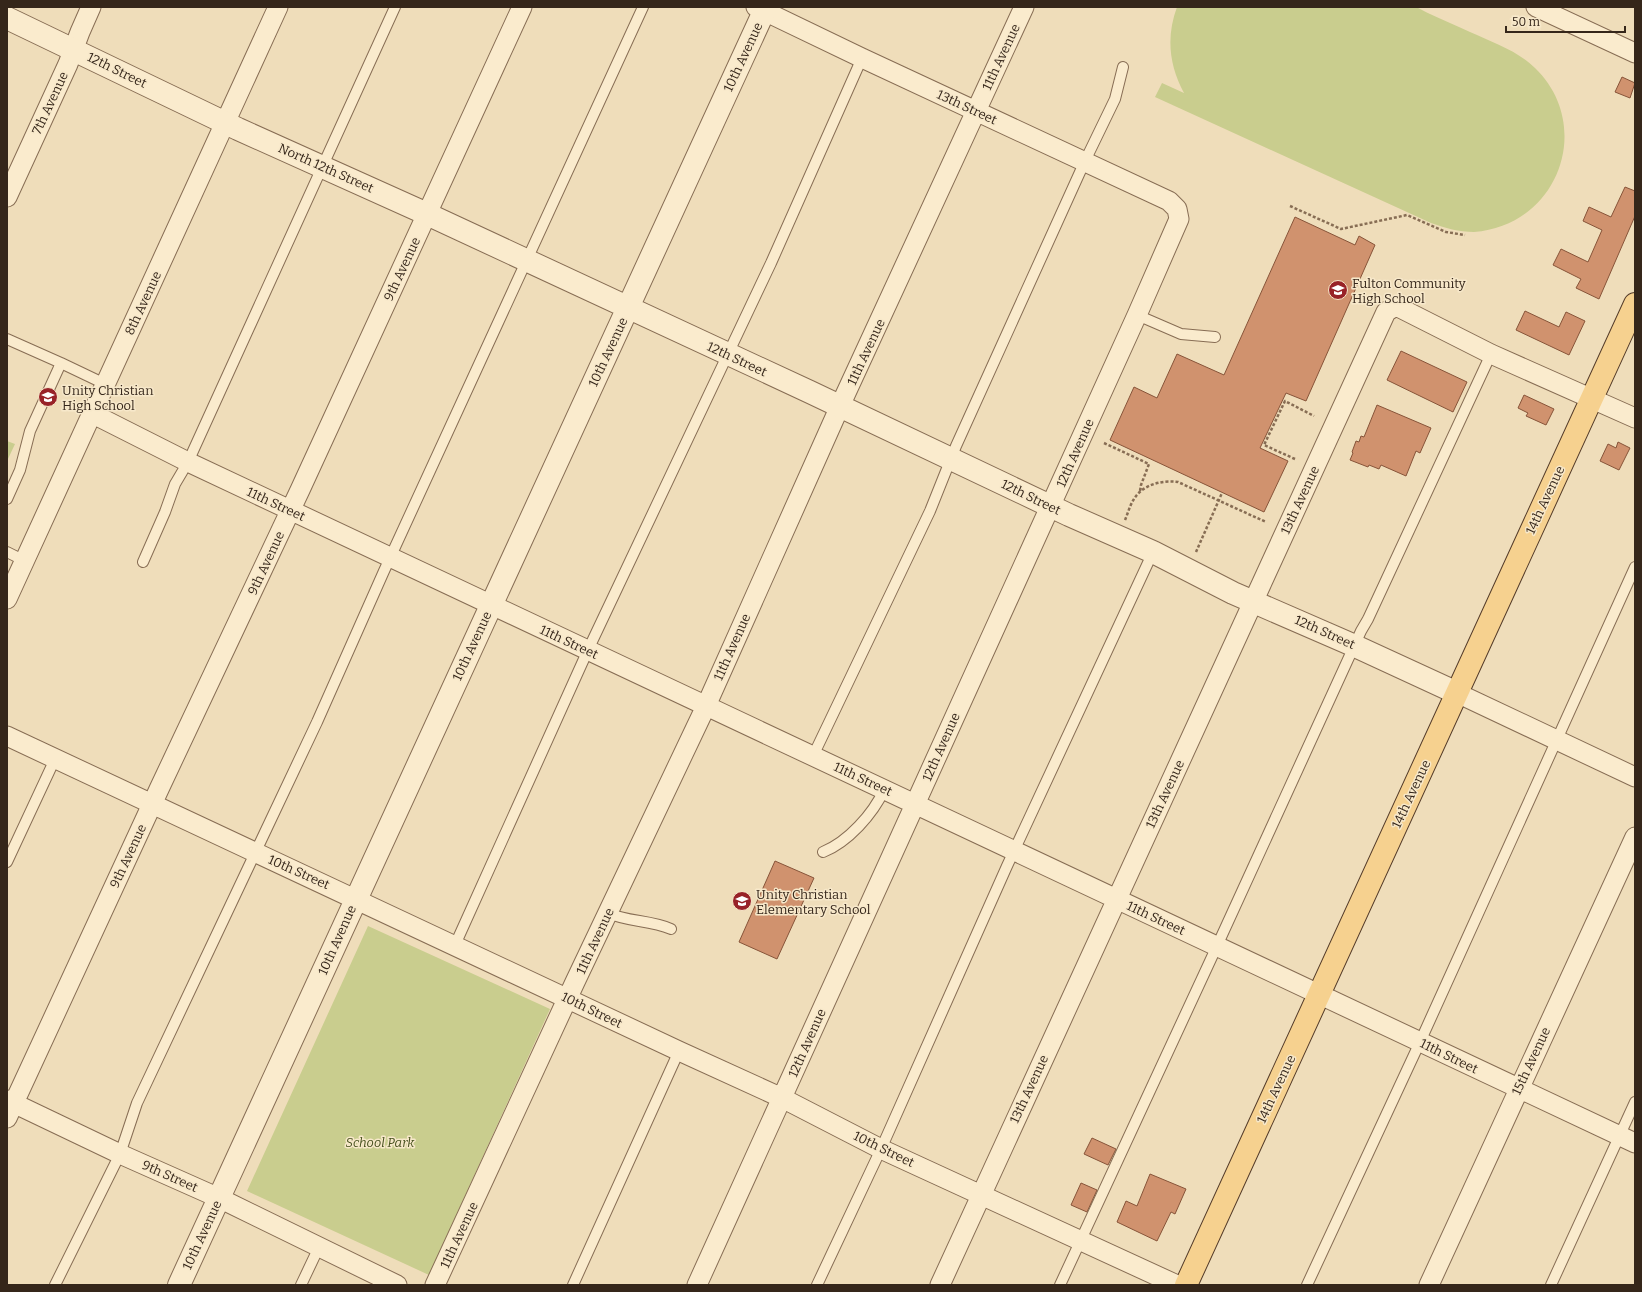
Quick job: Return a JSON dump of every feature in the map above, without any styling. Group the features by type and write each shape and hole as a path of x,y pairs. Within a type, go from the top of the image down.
{"main road":[{"name":"14th Avenue","path":"1186,1285 1635,304"}],"street":[{"name":"7th Avenue","path":"7,197 74,50 91,7"},
{"name":"8th Avenue","path":"7,599 278,7"},
{"name":"9th Avenue","path":"9,1108 290,511 522,7"},
{"name":"11th Avenue","path":"435,1285 608,912 706,706 840,406 1024,7"},
{"path":"1536,7 1635,53"},
{"name":"13th Street","path":"762,8 862,58 1169,201 1177,208"},
{"name":"10th Avenue","path":"179,1285 628,308 762,8"},
{"name":"12th Street","path":"7,18 226,123"},
{"name":"North 12th Street","path":"226,123 427,214"},
{"name":"12th Avenue","path":"697,1285 1137,315 1179,220 1177,208"},
{"name":"12th Street","path":"427,214 1051,506 1153,552 1233,593 1355,646 1635,777"},
{"name":"13th Avenue","path":"940,1285 1386,312 1394,307 1400,308 1491,354"},
{"path":"1491,354 1635,418"},
{"name":"11th Street","path":"91,413 290,511 1627,1139"},
{"name":"10th Street","path":"7,736 782,1098 881,1149 1177,1285"},
{"name":"15th Avenue","path":"1429,1285 1635,837"},
{"name":"9th Street","path":"9,1108 120,1154 220,1198 397,1285"}],"lane":[{"path":"143,562 165,512 175,484 188,462 395,7"},
{"path":"56,1285 120,1154 138,1103 317,722 643,7"},
{"path":"455,945 588,650 771,263 862,58"},
{"path":"813,756 930,510 951,458 1115,99 1123,67"},
{"path":"1137,315 1181,334 1215,337"},
{"path":"7,339 105,384"},
{"path":"1060,1285 1491,354"},
{"path":"7,499 20,470 30,431 60,363"},
{"path":"7,552 25,561"},
{"path":"817,1285 881,1149 1007,866 1015,852 1153,552"},
{"path":"1307,1285 1420,1042 1635,567"},
{"path":"7,862 54,759"},
{"path":"823,852 843,841 877,804 884,790"},
{"path":"608,912 622,918 655,923 671,929"},
{"path":"573,1285 679,1051"},
{"path":"1551,1285 1627,1139 1635,1102"},
{"path":"301,1285 319,1247"}],"path":[{"path":"1290,206 1341,229 1407,215 1446,232 1465,235"},
{"path":"1295,459 1264,445 1284,401 1314,416"},
{"path":"1104,443 1149,464 1140,491"},
{"path":"1125,520 1134,499 1140,491 1156,483 1167,481 1178,482 1266,522"},
{"path":"1196,552 1222,493"}],"green space":[{"path":"1177,7 1419,8 1504,47 1521,57 1535,68 1553,91 1563,117 1564,144 1558,170 1546,193 1527,212 1503,226 1468,232 1442,227 1431,223 1155,97 1162,83 1184,93 1172,61 1170,40 1171,29"},
{"path":"7,441 15,444 7,461"},
{"name":"School Park","path":"368,926 550,1009 429,1275 247,1191"}],"building":[{"path":"1622,77 1635,83 1630,98 1615,92"},
{"path":"1625,187 1635,191 1635,216 1599,299 1576,288 1581,279 1553,265 1561,249 1588,262 1602,230 1583,221 1589,207 1611,217"},
{"path":"1295,217 1355,245 1359,236 1375,245 1306,401 1286,393 1260,448 1288,461 1264,512 1110,440 1134,387 1157,398 1177,354 1224,375"},
{"path":"1525,311 1559,327 1566,312 1585,321 1569,355 1516,330"},
{"path":"1401,351 1467,382 1453,412 1387,380"},
{"path":"1524,395 1554,409 1546,425 1526,416 1528,413 1518,408"},
{"path":"1377,405 1431,428 1420,453 1416,451 1406,476 1381,465 1379,469 1369,465 1368,467 1350,460 1356,441 1359,442 1361,436 1364,437"},
{"path":"1618,442 1630,448 1619,470 1600,461 1608,444 1616,448"},
{"path":"775,861 814,878 777,959 739,942"},
{"path":"1092,1138 1116,1149 1108,1165 1084,1154"},
{"path":"1150,1174 1186,1189 1175,1214 1171,1212 1157,1241 1117,1222 1126,1201 1137,1206"},
{"path":"1081,1183 1097,1190 1087,1212 1071,1205"}],"place":[{"name":"Fulton Community High School","path":"1338,290"},
{"name":"Unity Christian High School","path":"48,397"},
{"name":"Unity Christian Elementary School","path":"742,901"}]}
